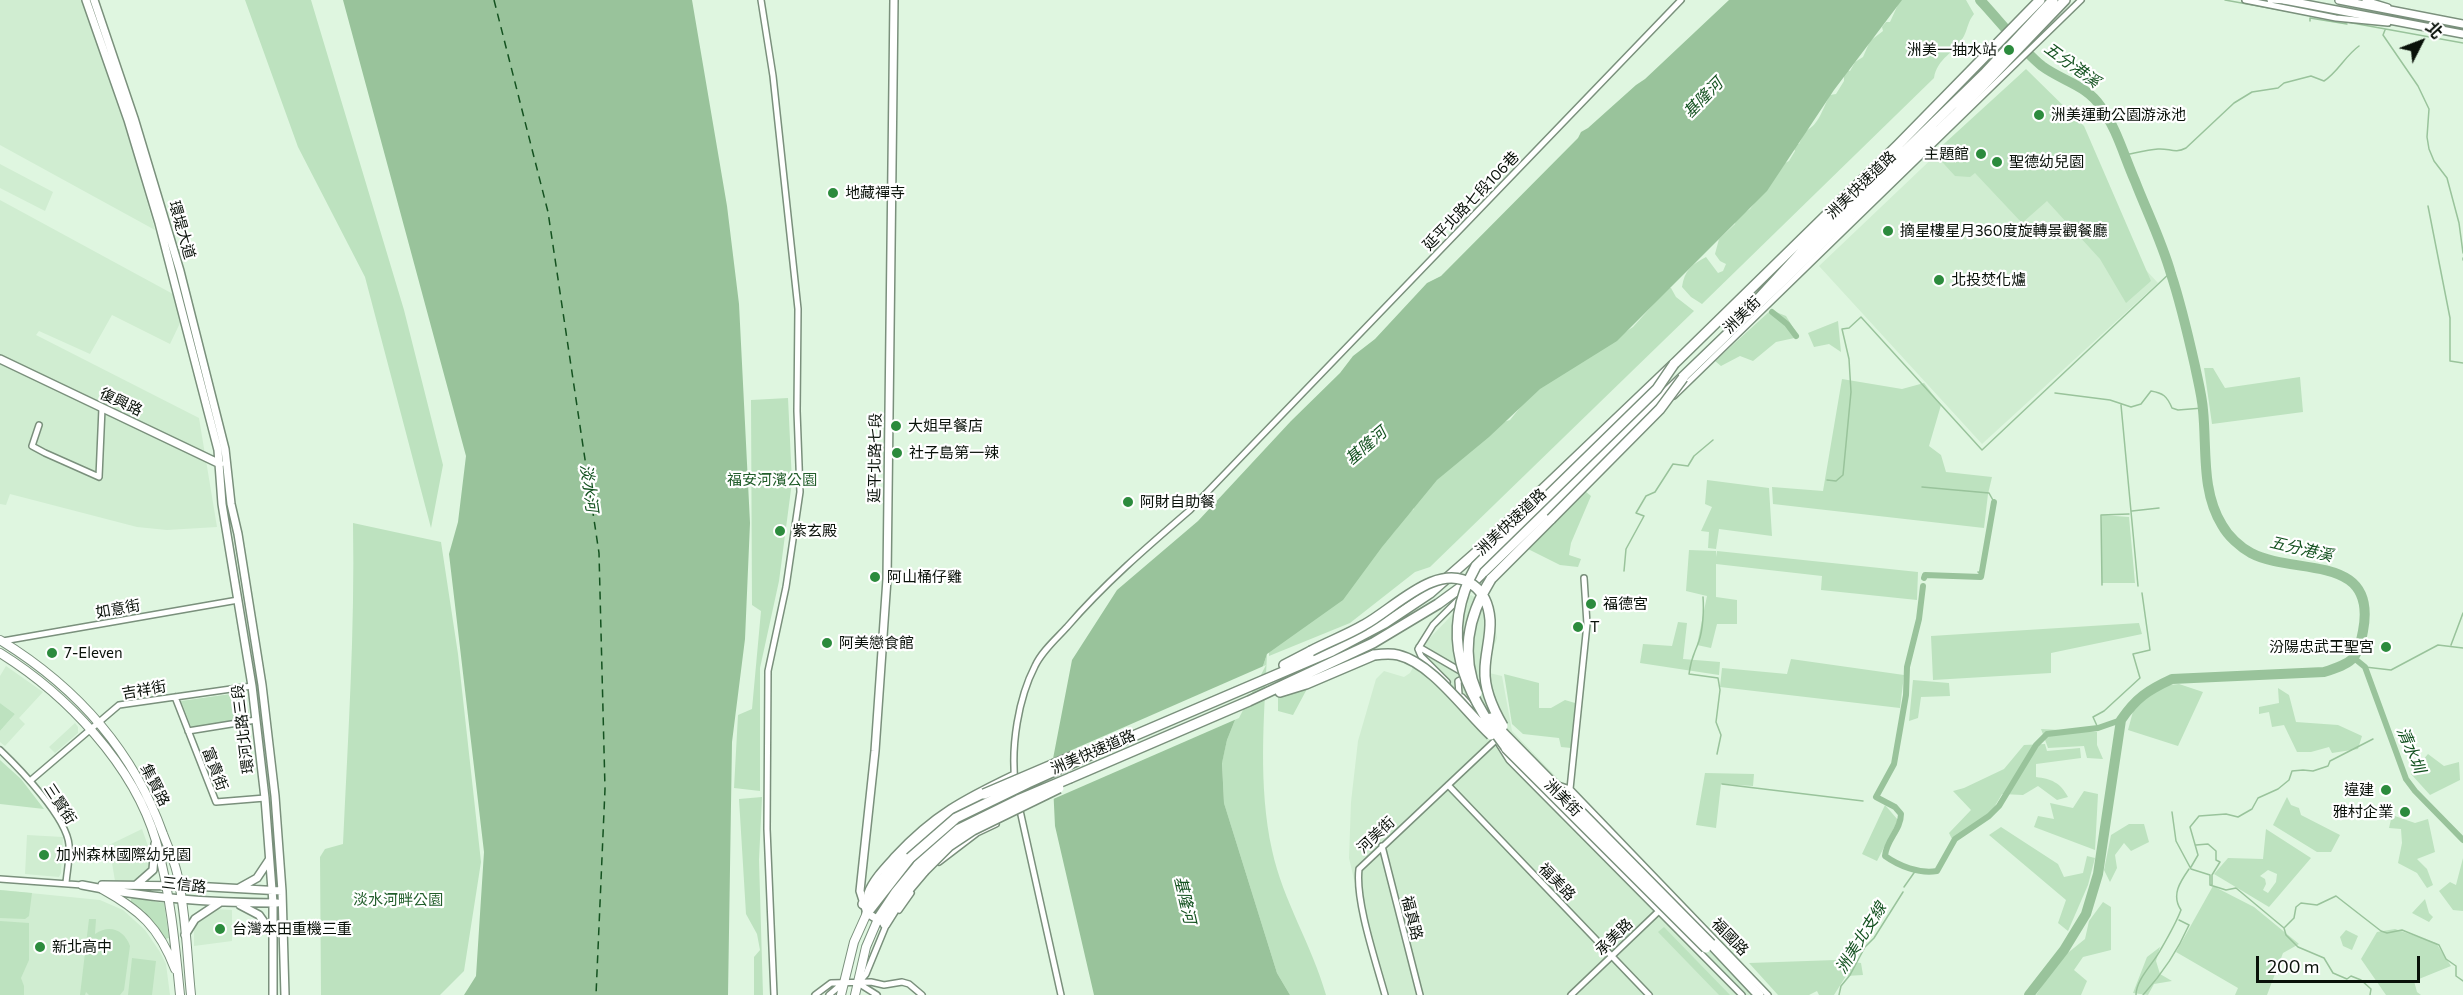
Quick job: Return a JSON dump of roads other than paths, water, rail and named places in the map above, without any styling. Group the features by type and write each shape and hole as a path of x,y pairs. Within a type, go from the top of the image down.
{"highway":[{"name":"洲美快速道路","path":"865,909 907,855 956,818 1110,746 1332,651 1385,623 1431,593 1480,549 1745,295 1906,137 2040,0"},
{"path":"1739,324 1767,288 1806,247 1984,74 2054,0"},
{"name":"洲美快速道路","path":"881,922 902,897 921,868 973,830 1056,791 1070,778 1249,701 1400,628 1475,577 1981,89 2065,0"},
{"path":"1745,295 1806,247"},
{"path":"1674,364 1657,389 1476,566 1464,590 1457,626 1459,661 1485,720 1759,995"},
{"path":"1511,747 1488,715 1473,684 1468,657 1468,639 1475,606 1491,579 1502,566 1660,409 1683,378"},
{"path":"1215,701 1364,626 1428,583 1442,578 1453,578 1471,584 1485,600 1490,621 1485,682 1511,747"},
{"path":"1249,701 1306,684 1374,655 1397,655 1407,658 1427,672 1511,747"},
{"path":"1709,946 1752,995"}],"main road":[{"name":"集賢路","path":"1,641 41,667 73,694 99,722 124,755 144,789 159,822 176,870 191,995"},
{"name":"集賢路","path":"0,653 30,673 63,701 90,729 124,775 145,814 155,838 167,886 180,995"},
{"path":"102,888 133,907 147,920 168,950 179,979"},
{"name":"延平北路七段","path":"841,995 865,909"},
{"path":"855,995 866,947 881,922"}],"street":[{"name":"環堤大道","path":"86,0 131,119"},
{"name":"環堤大道","path":"94,0 198,337 225,449 228,472"},
{"path":"761,0 773,76 798,309 796,400 800,492 788,578 768,671 767,829 774,995"},
{"name":"延平北路七段","path":"865,909 861,884 875,751 887,579 894,0"},
{"name":"延平北路七段106巷","path":"1061,995 1020,812 1014,774 1019,717 1035,665 1087,604 1138,554 1190,510 1681,0"},
{"name":"洲美街","path":"1659,911 1509,760 1489,726 1421,656 1418,651 1419,647 1448,608 1712,361 2081,0"},
{"path":"2245,0 2336,18 2390,23 2404,22"},
{"path":"2270,0 2296,2"},
{"path":"2284,0 2336,8 2463,34"},
{"path":"2339,0 2366,3"},
{"path":"2350,0 2407,14 2463,24"},
{"name":"環堤大道","path":"150,183 218,450 218,463"},
{"name":"復興路","path":"0,359 218,463 228,472"},
{"path":"39,425 32,446 99,477 102,408"},
{"name":"環河北路三段","path":"218,463 252,686 265,798 273,903 273,995"},
{"name":"環河北路三段","path":"228,472 231,504 262,685 275,796 283,903 285,995"},
{"path":"233,568 243,567"},
{"name":"洲美街","path":"1570,789 1587,624 1584,578"},
{"name":"如意街","path":"1,641 238,600"},
{"name":"洲美街","path":"1419,647 1469,676 1490,693 1505,731 1517,751 1545,778 1570,789 1674,897"},
{"path":"1458,694 1458,681 1469,676"},
{"name":"吉祥街","path":"30,781 119,705 252,686"},
{"name":"富貴街","path":"175,697 216,802 265,798"},
{"path":"188,731 256,720"},
{"name":"河美街","path":"1385,995 1363,909 1358,876 1362,863 1505,731"},
{"name":"三賢街","path":"0,750 30,781 67,835 69,845 66,883"},
{"path":"1014,774 945,810 921,829 886,865 869,888 865,909 881,922 894,917 921,881 945,857 977,833 1020,812"},
{"name":"福美路","path":"1448,785 1649,995"},
{"path":"135,885 144,880 153,870 155,838"},
{"name":"福真路","path":"1382,846 1420,995"},
{"path":"235,889 257,878 269,860"},
{"name":"三信路","path":"0,879 66,883 220,902 283,903"},
{"name":"三信路","path":"82,885 179,886 282,891"},
{"name":"承美路","path":"1573,994 1674,897"},
{"name":"福國路","path":"1674,897 1768,995"},
{"path":"185,935 195,919 220,902"},
{"path":"235,903 259,915 273,937"},
{"path":"1659,911 1742,995"},
{"path":"816,995 831,983 871,982 884,985 902,982 909,984 922,995"},
{"path":"829,995 843,983"},
{"path":"858,983 877,995"}],"water":[{"name":"淡水河","path":"343,0 692,0 727,206 739,304 750,523 745,639 732,742 728,995 464,995 476,976 484,852 449,554 458,522 466,456"},
{"name":"基隆河","path":"1729,0 1902,0 1834,90 1767,191 1617,341 1540,389 1489,437 1437,480 1382,547 1343,600 1267,654 1262,669 1241,705 1227,740 1222,763 1224,803 1277,973 1290,995 1094,995 1055,826 1052,764 1072,660 1117,590 1198,521 1291,421 1340,373 1353,356 1375,339 1427,283 1441,276 1578,138 1581,132 1645,79"}],"waterway":[{"name":"五分港溪","path":"1980,0 2042,66 2089,93 2107,115 2116,133 2175,285 2202,399 2208,484 2215,512 2225,529 2235,541 2251,553 2269,560 2329,571 2345,578 2358,589 2364,606 2363,631 2359,648 2352,659 2341,666 2324,672 2172,679 2137,700 2121,720 2098,874 2086,914 2064,950 2029,995"},
{"path":"2225,0 2463,43"},
{"path":"2310,21 2310,18 2347,24"},
{"path":"2385,30 2383,35 2418,86 2429,109 2427,137 2429,149 2434,161 2447,178 2459,223 2463,253"},
{"path":"2124,155 2154,149 2179,151 2186,148 2234,103 2252,92 2278,88 2284,83 2311,76 2324,81 2359,46"},
{"path":"2428,206 2450,318 2450,361 2463,363"},
{"path":"1827,480 1836,481 1843,475 1851,392 1849,359 1842,329 1849,328 1861,317 1982,450 2171,272"},
{"path":"1772,312 1787,324 1796,336"},
{"path":"2055,393 2110,400 2131,407 2141,404 2151,391 2164,396 2172,408 2178,410 2203,408"},
{"path":"2121,405 2138,586"},
{"path":"1624,571 1626,549 1644,516 1636,513 1646,496 1655,492 1673,464 1688,466 1694,456 1713,440"},
{"path":"1922,487 1989,493 1994,502"},
{"path":"1924,578 1925,575 1981,577 1994,502"},
{"path":"2132,511 2159,508"},
{"path":"2102,585 2101,515 2129,514"},
{"path":"1978,572 1983,575"},
{"path":"1923,586 1919,619 1907,667 1906,695 1894,764 1876,797 1895,807 1901,814 1899,825 1885,856 1910,868 1937,871 1955,839 1989,816 1999,806 2036,745 2047,734 2098,728 2121,720"},
{"path":"2098,728 2093,717 2104,711 2140,678 2133,654 2150,650 2142,593"},
{"path":"1703,597 1701,631 1689,674 1718,678 1720,690 1716,722 1721,735 1717,754"},
{"path":"2451,645 2463,613"},
{"path":"2365,667 2391,670 2438,645 2463,648"},
{"name":"清水圳","path":"2354,658 2365,667 2406,779 2463,840"},
{"path":"2191,867 2198,855 2190,827 2199,816 2226,814 2238,817 2252,809 2258,798 2278,789 2289,780 2292,771 2313,771 2328,766 2330,761 2373,739"},
{"path":"1722,784 1863,801"},
{"path":"2172,812 2176,841 2191,869 2210,875 2210,885 2226,890 2236,888 2284,928 2286,935 2298,947 2324,958 2333,973 2347,979 2351,976 2361,980 2371,989 2370,995"},
{"path":"2196,845 2208,844 2216,851 2216,860 2220,862 2212,875 2212,885"},
{"path":"2136,995 2142,977 2158,954 2179,915 2181,910 2177,899 2178,889 2189,869"},
{"name":"洲美北支線","path":"1904,887 1916,870"},
{"name":"洲美北支線","path":"1839,995 1841,986 1850,975 1865,947 1874,938 1903,892"},
{"path":"2285,927 2294,918 2296,907 2301,903 2317,905 2336,896 2381,931 2387,933 2402,930 2439,945 2446,959 2456,966 2456,976 2463,981"},
{"path":"2143,995 2169,962 2185,934 2189,925 2179,920"}],"place":[{"name":"洲美一抽水站","path":"2009,50"},
{"name":"洲美運動公園游泳池","path":"2039,115"},
{"name":"主題館","path":"1981,154"},
{"name":"聖德幼兒園","path":"1997,162"},
{"name":"地藏禪寺","path":"833,193"},
{"name":"摘星樓星月360度旋轉景觀餐廳","path":"1888,231"},
{"name":"北投焚化爐","path":"1939,280"},
{"name":"大姐早餐店","path":"896,426"},
{"name":"社子島第一辣","path":"897,453"},
{"name":"阿財自助餐","path":"1128,502"},
{"name":"紫玄殿","path":"780,531"},
{"name":"阿山桶仔雞","path":"875,577"},
{"name":"福德宮","path":"1591,604"},
{"name":"T","path":"1578,627"},
{"name":"阿美戀食館","path":"827,643"},
{"name":"汾陽忠武王聖宮","path":"2386,647"},
{"name":"7-Eleven","path":"52,653"},
{"name":"違建","path":"2386,790"},
{"name":"雅村企業","path":"2405,812"},
{"name":"加州森林國際幼兒園","path":"44,855"},
{"name":"台灣本田重機三重","path":"220,929"},
{"name":"新北高中","path":"40,947"}],"park label":[{"name":"福安河濱公園","path":"772,480"},
{"name":"淡水河畔公園","path":"398,900"}]}
